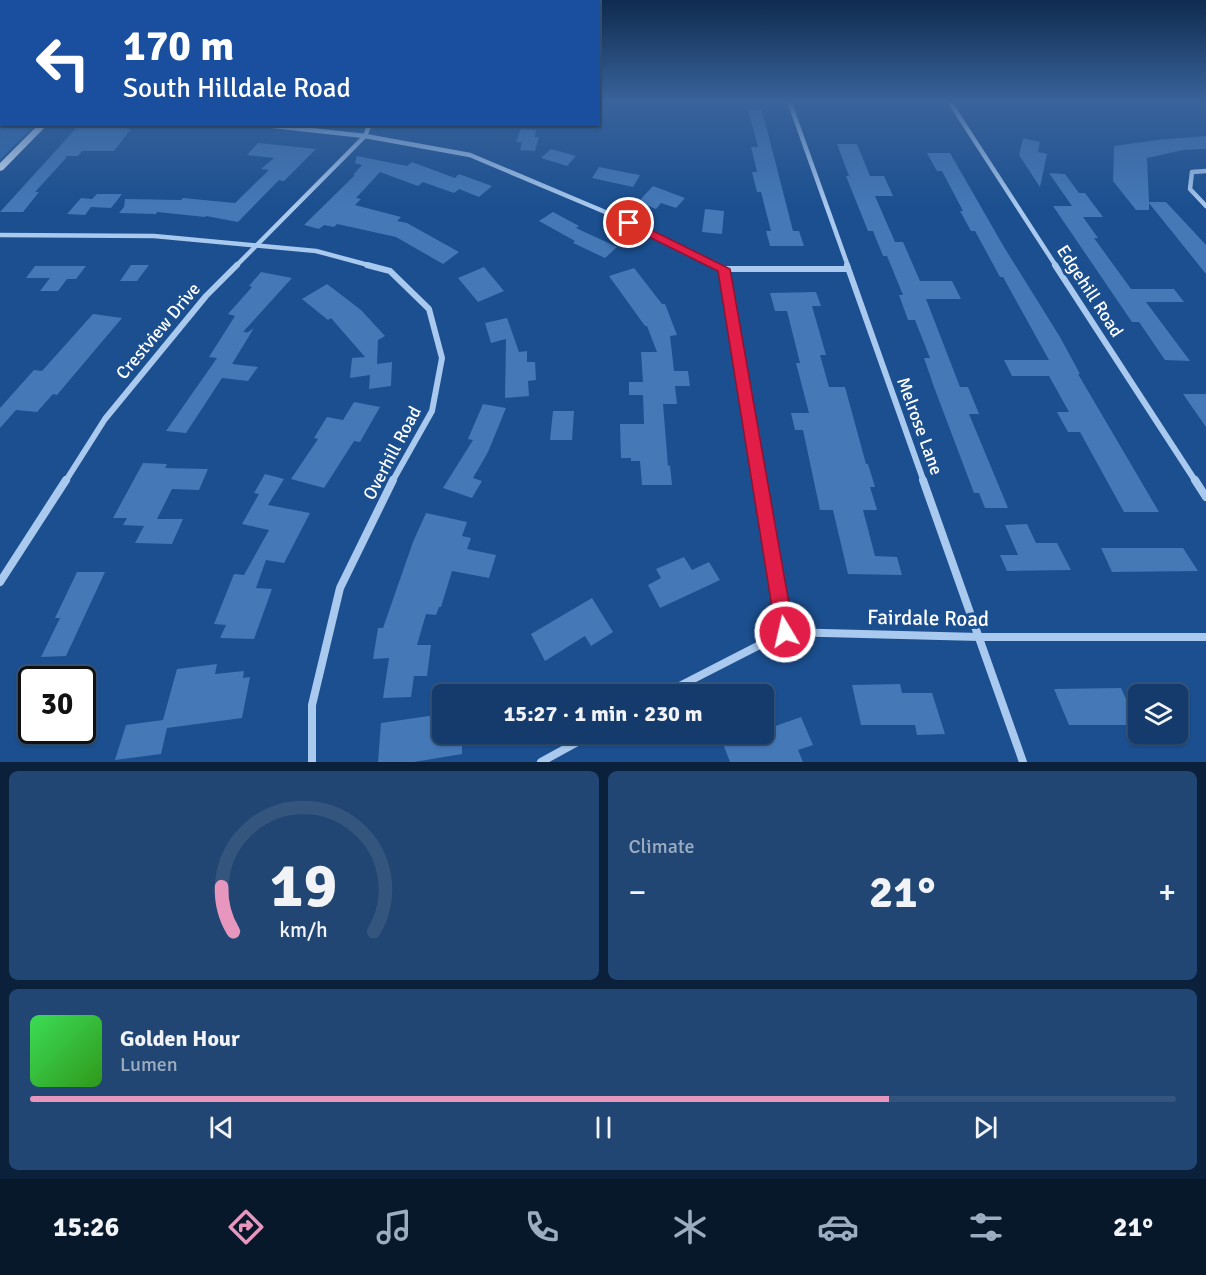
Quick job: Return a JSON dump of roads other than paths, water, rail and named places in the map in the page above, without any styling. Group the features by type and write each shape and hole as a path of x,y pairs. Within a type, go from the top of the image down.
{"street":[{"path":"0,168 31,137"},
{"name":"Crestview Drive","path":"0,582 105,419 206,296 254,245 364,137"},
{"path":"368,137 470,155 610,214 724,269 848,269"},
{"name":"Melrose Lane","path":"801,137 1023,762"},
{"name":"Edgehill Road","path":"972,137 1206,497"},
{"path":"1206,171 1192,172 1190,189 1206,206"},
{"name":"Overhill Road","path":"0,235 154,236 316,251 390,272 429,309 442,358 432,411 394,478 340,588 312,705 312,762"},
{"path":"724,269 785,632"},
{"name":"Fairdale Road","path":"684,684 785,632 979,637 1206,637"},
{"path":"541,762 574,744"}]}
